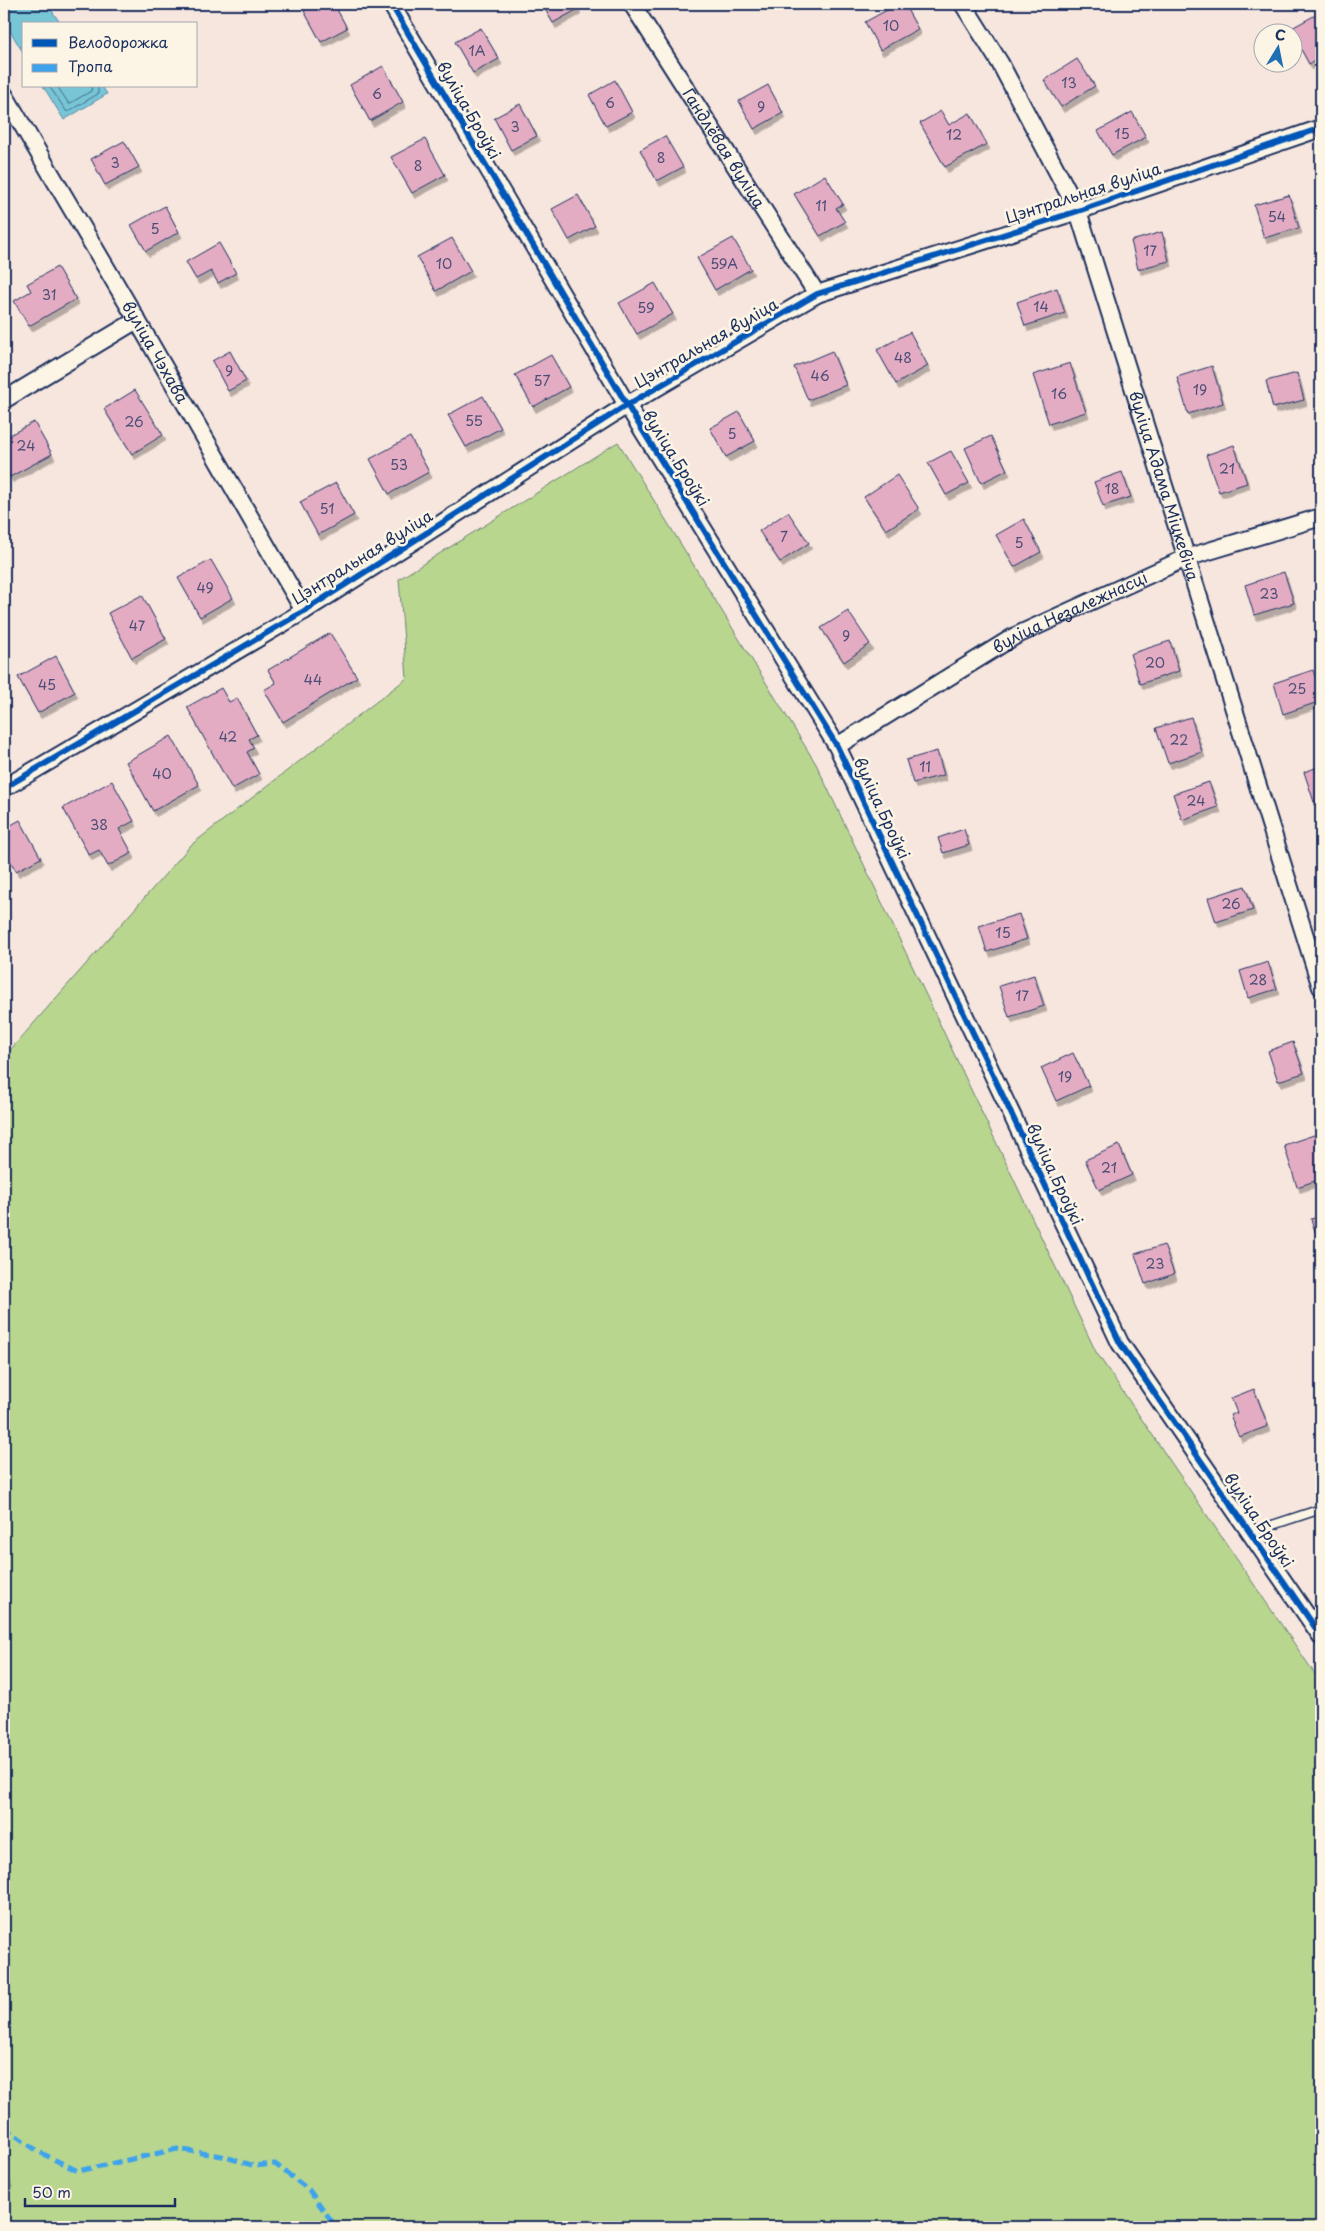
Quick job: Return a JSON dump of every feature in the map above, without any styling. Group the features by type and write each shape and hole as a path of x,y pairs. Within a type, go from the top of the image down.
{"street":[{"name":"вуліца Броўкі","path":"391,4 627,405 837,746 1120,1343 1321,1636"},
{"name":"Гандлёвая вуліца","path":"632,4 817,294"},
{"name":"вуліца Адама Міцкевіча","path":"963,4 1000,63 1078,211 1321,987"},
{"name":"вуліца Чэхава","path":"4,94 137,320 304,611"},
{"name":"Цэнтральная вуліца","path":"4,788 304,611 627,405 817,294 1078,211 1321,128"},
{"path":"4,400 137,320"},
{"name":"вуліца Незалежнасці","path":"837,746 1015,636 1186,558 1321,517"}],"lane":[{"path":"1251,1532 1321,1508"}],"green space":[{"path":"618,442 816,764 1096,1352 1321,1683 1321,2227 4,2227 4,2195 12,2187 4,2167 4,1057 191,845 407,678 399,579"}],"water":[{"path":"4,4 47,4 60,22 22,22 22,51 4,21"},
{"path":"44,88 103,88 107,94 64,120"}],"building":[{"path":"317,4 334,4 347,28 321,42 304,11"},
{"path":"542,4 576,4 578,9 553,23"},
{"path":"898,4 904,4 918,29 880,50 865,22"},
{"path":"1321,12 1321,58 1309,64 1302,51 1302,22"},
{"path":"481,28 499,59 473,73 455,42"},
{"path":"1077,59 1095,86 1061,107 1044,80"},
{"path":"383,66 403,102 370,121 350,85"},
{"path":"615,80 632,112 606,126 589,95"},
{"path":"768,85 783,113 754,129 739,101"},
{"path":"520,104 537,136 511,150 494,118"},
{"path":"941,111 949,125 970,113 987,144 945,167 920,123"},
{"path":"1132,112 1146,137 1112,155 1098,131"},
{"path":"665,136 683,167 657,181 640,150"},
{"path":"425,139 445,175 412,193 391,157"},
{"path":"124,141 139,167 105,185 91,159"},
{"path":"825,175 843,204 836,208 845,222 820,236 794,194"},
{"path":"578,195 595,226 569,240 552,209"},
{"path":"1289,195 1299,228 1264,238 1254,205"},
{"path":"165,206 179,232 146,251 131,225"},
{"path":"1162,232 1169,261 1138,269 1131,241"},
{"path":"452,238 471,271 436,291 417,257"},
{"path":"733,238 751,269 715,290 697,258"},
{"path":"219,243 236,273 218,283 211,271 196,279 186,262"},
{"path":"57,267 76,299 29,326 14,301 31,291 27,284"},
{"path":"655,283 673,314 637,334 619,303"},
{"path":"1057,288 1065,313 1025,326 1017,302"},
{"path":"910,332 928,366 896,384 877,350"},
{"path":"230,351 246,381 228,391 212,361"},
{"path":"832,351 846,385 808,400 794,367"},
{"path":"551,355 569,387 533,407 515,375"},
{"path":"1070,363 1086,412 1049,424 1033,375"},
{"path":"1212,366 1223,403 1188,414 1177,377"},
{"path":"1297,373 1304,400 1273,408 1266,381"},
{"path":"135,390 163,435 132,454 104,409"},
{"path":"483,396 501,428 466,447 448,415"},
{"path":"739,412 755,441 726,457 710,428"},
{"path":"34,422 52,454 10,477 4,465 4,438"},
{"path":"991,436 1007,470 981,483 965,448"},
{"path":"410,437 429,472 389,494 370,459"},
{"path":"1234,445 1247,483 1219,492 1206,455"},
{"path":"951,451 969,483 946,495 928,463"},
{"path":"1122,472 1131,497 1103,506 1094,482"},
{"path":"897,475 919,509 886,530 864,497"},
{"path":"336,483 354,515 318,535 300,502"},
{"path":"788,512 809,543 780,562 759,531"},
{"path":"1024,519 1041,552 1014,567 996,535"},
{"path":"211,560 233,598 200,617 178,578"},
{"path":"1284,572 1294,603 1254,615 1245,585"},
{"path":"142,595 166,639 132,658 108,613"},
{"path":"848,611 870,644 844,662 821,628"},
{"path":"330,633 357,677 283,722 264,690 276,683 268,670"},
{"path":"1170,641 1179,671 1140,684 1130,654"},
{"path":"56,656 75,692 38,713 18,677"},
{"path":"1313,670 1321,694 1321,701 1283,714 1274,683"},
{"path":"221,688 229,702 237,698 257,735 249,739 254,748 247,752 259,774 232,789 187,707"},
{"path":"1191,717 1202,752 1168,763 1156,728"},
{"path":"171,736 199,785 153,811 126,762"},
{"path":"937,751 944,775 913,783 906,760"},
{"path":"1321,766 1321,800 1314,802 1304,772"},
{"path":"112,781 134,821 119,829 132,853 108,866 99,850 89,855 63,808"},
{"path":"1209,782 1218,807 1182,820 1173,794"},
{"path":"20,820 41,858 16,871 4,849 4,829"},
{"path":"964,829 969,845 943,853 938,838"},
{"path":"1245,886 1253,910 1216,922 1208,898"},
{"path":"1019,914 1027,939 987,952 979,926"},
{"path":"1268,962 1277,989 1248,998 1240,971"},
{"path":"1034,975 1044,1006 1009,1017 999,986"},
{"path":"1293,1042 1304,1073 1278,1081 1268,1051"},
{"path":"1073,1053 1089,1086 1056,1101 1041,1068"},
{"path":"1317,1134 1321,1149 1321,1179 1297,1187 1284,1145"},
{"path":"1119,1145 1132,1175 1099,1190 1085,1160"},
{"path":"1321,1216 1321,1250 1311,1219"},
{"path":"1164,1245 1174,1274 1145,1284 1135,1254"},
{"path":"1254,1389 1268,1426 1239,1437 1230,1415 1237,1413 1231,1398"}],"marked path":[{"path":"4,2127 39,2152 78,2171 177,2149 222,2156 255,2166 275,2164 309,2190 336,2227"}],"cycle path":[{"path":"391,4 627,405 837,746 1120,1343 1321,1636"},
{"path":"4,788 304,611 627,405 817,294 1078,211 1321,128"}]}
